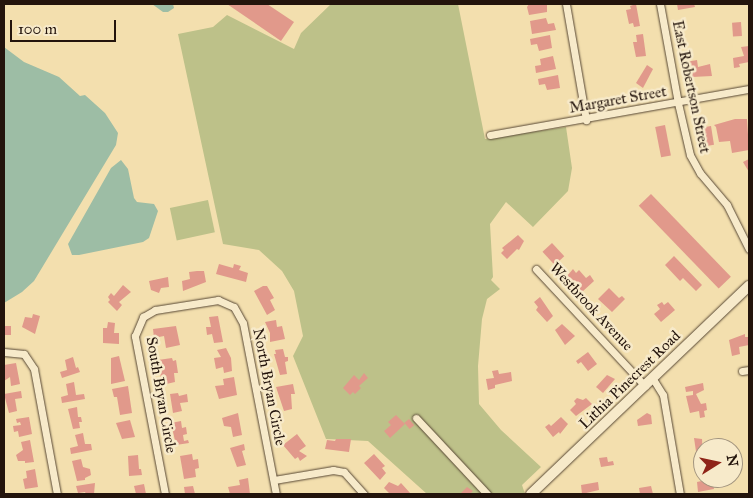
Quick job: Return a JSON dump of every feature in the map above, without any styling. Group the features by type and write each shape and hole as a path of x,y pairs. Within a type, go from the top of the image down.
{"main road":[{"name":"Lithia Pinecrest Road","path":"531,494 749,286"}],"street":[{"path":"566,4 586,120"},
{"name":"East Robertson Street","path":"660,4 686,145 694,165 727,205 749,249"},
{"name":"Margaret Street","path":"490,135 586,120 749,89"},
{"name":"Westbrook Avenue","path":"536,269 662,395 680,494"},
{"name":"North Bryan Circle","path":"186,306 218,300 234,307 242,323 276,494"},
{"name":"South Bryan Circle","path":"165,494 135,336 143,316 155,310 186,306"},
{"path":"4,352 24,354 34,369 57,494"},
{"path":"416,418 487,494"},
{"path":"274,480 333,470 344,472 364,494"}],"green space":[{"path":"331,4 458,4 485,139 566,127 572,168 568,191 533,227 506,202 490,224 493,277 491,280 500,289 487,299 482,319 478,366 479,404 501,430 541,467 522,485 525,494 427,494 368,441 326,439 293,356 303,336 294,291 282,271 259,250 223,244 178,34 213,27 227,15 294,49 301,33"},
{"path":"208,200 215,232 177,240 170,208"}],"shaded area":[{"path":"152,4 173,4 174,8 168,12 163,12"},
{"path":"4,47 24,62 59,77 80,96 85,95 105,113 118,133 116,145 34,281 22,292 4,303"},
{"path":"121,160 128,169 134,198 137,202 154,204 158,211 149,238 143,242 72,255 68,244 111,168"}],"building":[{"path":"227,4 267,4 294,22 281,41"},
{"path":"529,4 547,4 547,12 529,15 527,7"},
{"path":"636,4 640,26 634,27 633,23 629,24 626,10 631,9 630,6"},
{"path":"677,4 694,4 695,7 678,10"},
{"path":"546,18 548,24 554,23 556,30 532,34 530,21"},
{"path":"741,22 742,36 733,37 732,23"},
{"path":"643,34 646,56 636,57 633,42 637,42 636,35"},
{"path":"550,35 552,48 539,51 537,44 531,45 530,39"},
{"path":"749,46 749,62 739,64 740,67 734,68 733,58 744,56 741,47"},
{"path":"553,56 556,69 536,73 535,66 541,65 540,59"},
{"path":"697,60 698,67 710,64 712,76 692,77 691,72 688,72 686,62"},
{"path":"647,65 653,69 643,88 636,83"},
{"path":"558,75 560,88 547,90 545,84 539,85 538,79"},
{"path":"735,119 747,119 749,150 732,153 730,141 719,142 714,125"},
{"path":"665,125 671,155 661,157 655,127"},
{"path":"711,126 714,145 702,147 699,128"},
{"path":"749,159 749,172 743,162"},
{"path":"651,194 731,277 719,289 639,206"},
{"path":"518,235 524,241 519,250 517,249 507,259 501,253 504,250 502,248"},
{"path":"552,243 564,256 555,265 542,252"},
{"path":"674,256 702,285 696,291 683,278 680,281 665,265"},
{"path":"219,264 233,268 234,264 241,266 239,270 248,273 246,282 216,274"},
{"path":"573,269 576,273 579,270 586,278 590,275 594,281 582,292 573,281 566,287 562,282"},
{"path":"204,271 206,282 183,291 182,281 190,279 189,272"},
{"path":"168,277 169,287 161,288 159,293 151,290 149,281"},
{"path":"123,285 131,292 119,302 122,305 117,311 108,302 110,300 108,297 111,293 114,296"},
{"path":"267,286 274,298 270,300 275,310 267,315 254,291"},
{"path":"609,288 619,298 622,296 625,299 612,312 598,299"},
{"path":"540,297 553,316 547,322 536,310 538,307 534,302"},
{"path":"662,302 664,305 668,302 675,310 661,322 654,314 660,309 657,305"},
{"path":"33,314 40,316 35,334 22,327 25,317 32,318"},
{"path":"218,316 223,342 214,343 212,334 207,335 206,327 211,327 209,317"},
{"path":"276,320 277,327 282,326 285,339 270,342 270,333 265,322"},
{"path":"108,322 115,323 114,333 119,333 119,344 103,343 103,328 107,328"},
{"path":"562,324 575,336 565,345 555,330"},
{"path":"4,326 11,326 11,335 4,335"},
{"path":"176,326 180,345 166,348 164,336 154,338 153,329"},
{"path":"745,334 745,337 749,337 749,345 739,347 740,354 732,356 729,340"},
{"path":"226,348 231,358 232,371 224,373 223,367 216,369 214,358 221,357 217,350"},
{"path":"283,349 285,357 288,357 288,361 285,362 287,374 280,375 274,354 276,354 275,350"},
{"path":"588,352 597,364 588,371 581,362 578,364 576,361"},
{"path":"119,356 125,381 111,384 111,358"},
{"path":"73,357 76,368 78,367 80,372 62,378 60,372 67,370 65,360"},
{"path":"172,358 173,361 176,360 178,373 174,373 175,382 162,385 158,360"},
{"path":"16,363 20,384 11,386 10,377 4,381 4,365"},
{"path":"498,370 499,374 511,372 512,381 495,385 495,388 488,390 486,379 494,378 492,371"},
{"path":"364,373 368,378 359,386 361,388 355,394 353,392 350,395 343,388 354,375 359,380"},
{"path":"607,375 615,379 603,393 596,387"},
{"path":"234,377 237,395 219,399 215,386 224,385 223,379"},
{"path":"74,382 76,395 84,394 85,399 62,403 61,397 68,395 66,384"},
{"path":"703,383 704,390 696,394 701,404 706,403 707,410 704,411 705,417 700,418 699,411 690,413 686,396 693,395 693,391 686,392 685,387"},
{"path":"293,384 295,394 291,394 292,409 284,411 276,387"},
{"path":"128,386 132,413 120,415 117,397 114,397 112,389"},
{"path":"21,391 22,398 15,399 17,411 9,413 4,394"},
{"path":"178,393 179,396 187,394 188,402 180,403 182,411 173,413 170,394"},
{"path":"577,398 583,400 586,398 592,404 576,416 570,410 576,404 574,401"},
{"path":"77,407 78,417 81,417 82,422 79,422 80,428 73,429 68,409"},
{"path":"238,413 242,435 233,437 231,427 224,426 222,418"},
{"path":"647,413 651,415 652,424 638,426 637,420"},
{"path":"396,415 405,424 390,438 384,431 391,425 388,422"},
{"path":"29,417 32,434 19,437 18,431 14,432 13,426 21,425 20,422 17,423 16,419"},
{"path":"561,417 568,424 560,434 559,432 553,437 545,427 549,424 551,426"},
{"path":"409,419 414,425 410,429 404,423"},
{"path":"130,420 135,437 122,439 116,423"},
{"path":"181,421 182,428 186,427 187,434 183,435 184,441 188,440 189,443 176,445 171,423"},
{"path":"83,433 85,444 91,444 92,450 71,454 70,448 78,446 75,435"},
{"path":"297,434 306,446 299,451 307,456 300,461 298,457 295,459 283,445"},
{"path":"336,439 351,439 349,452 325,449 327,440 335,441"},
{"path":"30,440 34,462 25,463 25,461 18,461 16,455 23,450 21,442"},
{"path":"244,444 245,450 242,451 246,465 237,467 230,448"},
{"path":"192,454 193,460 198,459 199,468 195,469 196,477 184,479 180,456"},
{"path":"374,454 385,466 382,468 386,473 380,480 364,463"},
{"path":"138,455 139,469 141,469 142,475 129,476 128,456"},
{"path":"607,457 608,462 613,461 614,465 601,467 599,458"},
{"path":"81,459 83,467 90,469 91,475 85,478 85,480 77,481 72,461"},
{"path":"35,469 38,487 25,489 23,479 27,478 26,471"},
{"path":"248,478 250,494 230,494 228,487 240,485 239,480"},
{"path":"389,482 398,486 401,483 411,494 390,494 384,488"},
{"path":"598,482 599,490 582,494 581,485"},
{"path":"95,483 94,494 78,493 76,486"},
{"path":"144,484 146,494 136,494 134,486"},
{"path":"193,486 195,494 185,494 184,487"},
{"path":"651,486 653,494 640,494 639,488"},
{"path":"467,487 473,491 470,494 460,494"},
{"path":"698,488 714,488 714,489 698,492"}]}
